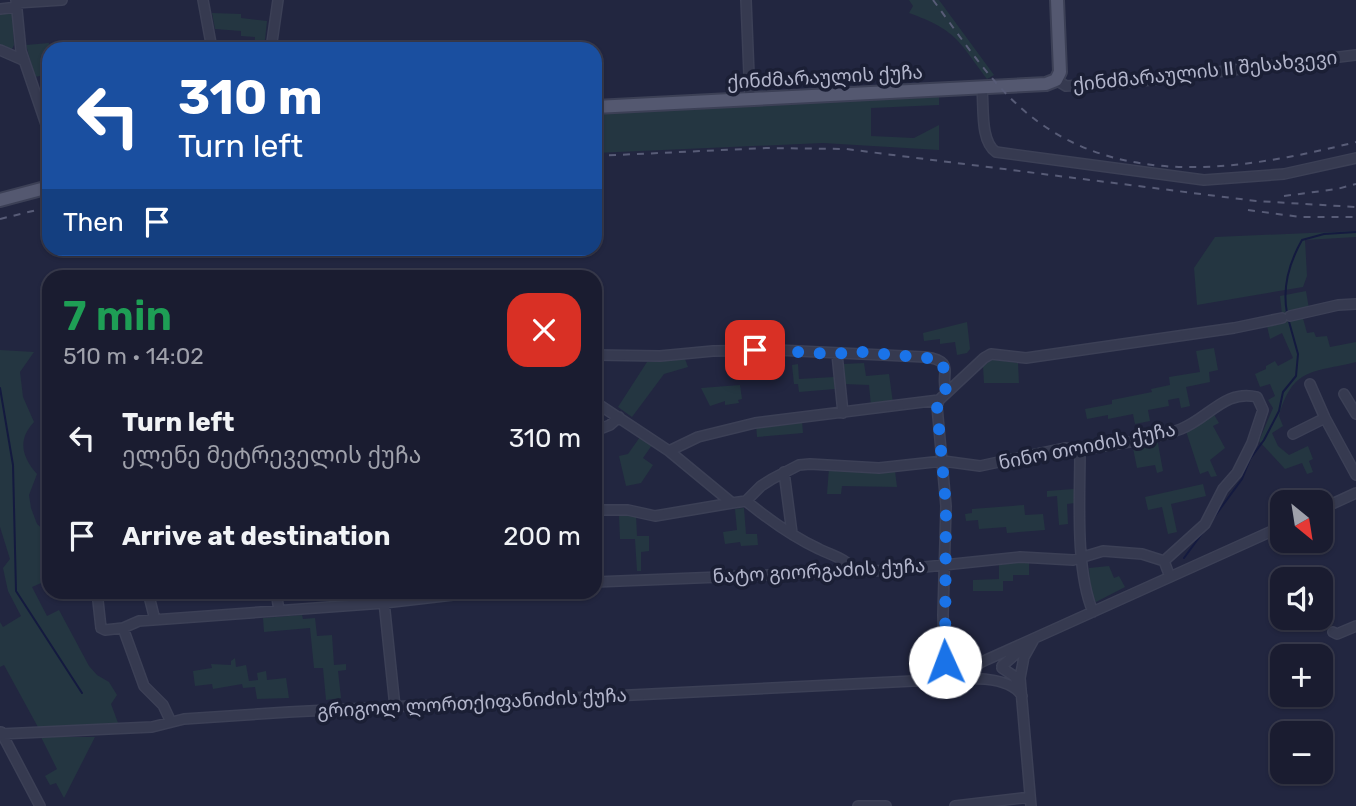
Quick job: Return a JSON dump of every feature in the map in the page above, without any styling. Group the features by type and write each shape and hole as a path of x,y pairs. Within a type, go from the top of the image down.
{"main road":[{"path":"1056,80 1060,72 1057,0"},
{"name":"ქინძმარაულის ქუჩა","path":"602,107 982,89 1046,84 1056,80"},
{"path":"0,200 42,189"}],"street":[{"path":"0,9 16,3 62,0"},
{"path":"203,0 211,42"},
{"path":"272,42 278,0"},
{"path":"746,0 750,100"},
{"path":"16,3 23,60 42,113"},
{"path":"0,50 23,60"},
{"name":"ქინძმარაულის II შესახვევი","path":"1056,80 1066,86 1142,81 1356,55"},
{"path":"982,89 986,137 991,149 996,152 1204,180 1284,174 1356,158"},
{"path":"946,681 943,461 937,406 943,397 991,354 1026,358 1234,328 1338,305 1356,304"},
{"path":"602,355 660,356 713,351 777,350 837,354 852,351 938,359 945,367 943,397"},
{"path":"837,354 843,413"},
{"path":"1310,384 1356,475"},
{"name":"ნინო თოიძის ქუჩა","path":"746,501 761,486 784,472 810,464 879,468 943,461 980,466 1065,448 1080,450 1179,430 1230,398 1245,393 1257,397 1263,410 1252,443 1237,473 1223,489 1205,524 1164,561"},
{"path":"1344,394 1356,414"},
{"path":"669,451 698,437 755,422 843,413 943,397"},
{"path":"602,406 669,451 732,503"},
{"path":"602,428 619,417"},
{"path":"1293,434 1325,418"},
{"path":"1080,450 1083,557 1087,595 1093,612"},
{"path":"784,472 792,533"},
{"path":"1334,503 1356,493"},
{"path":"602,510 628,510 655,516 746,501 792,533 818,549 839,557 856,570"},
{"name":"გრიგოლ ლორთქიფანიძის ქუჩა","path":"946,681 1034,638 1270,532"},
{"name":"ნატო გიორგაძის ქუჩა","path":"602,582 896,570 1020,557 1063,561 1095,552 1112,551 1142,554 1164,561"},
{"path":"1164,561 1170,577"},
{"path":"98,599 101,628 105,630 123,628 134,622 418,599"},
{"path":"150,599 155,620"},
{"path":"277,599 279,610"},
{"path":"384,599 395,707"},
{"path":"1333,632 1338,634 1356,626"},
{"path":"123,628 144,685 163,705 171,722"},
{"path":"955,806 1030,801 1021,692 1022,667 1034,638"},
{"name":"გრიგოლ ლორთქიფანიძის ქუჩა","path":"1002,667 1034,638"},
{"path":"987,660 998,660 1002,667 1014,676 1021,692 981,672 987,660"},
{"path":"991,679 1000,675 1002,667"},
{"name":"გრიგოლ ლორთქიფანიძის ქუჩა","path":"1,733 152,727 184,719 395,707 991,679"},
{"path":"1,733 40,806"},
{"path":"858,806 886,806"}],"shaded area":[{"path":"909,0 939,0 994,75 987,79 962,45 947,31 909,13 913,6"},
{"path":"12,11 14,45 11,51 0,46 0,12"},
{"path":"212,13 241,14 241,18 267,21 265,42 255,42 255,37 241,36 241,31 215,29"},
{"path":"42,44 42,76 35,77 26,45"},
{"path":"939,96 939,105 871,108 871,136 914,138 939,125 939,150 823,143 602,153 602,112"},
{"path":"1356,231 1356,237 1305,240 1307,276 1303,287 1197,305 1194,268 1215,237"},
{"path":"1306,291 1309,309 1301,311 1307,333 1314,332 1316,337 1327,336 1330,347 1356,342 1356,362 1316,371 1298,380 1291,388 1279,416 1283,426 1272,433 1278,446 1289,455 1308,446 1313,459 1309,461 1313,472 1307,474 1302,463 1285,469 1259,441 1273,408 1268,400 1275,396 1270,384 1260,387 1255,374 1275,361 1278,366 1293,358 1282,333 1270,339 1267,326 1283,323 1280,296"},
{"path":"967,322 970,349 967,353 957,355 955,342 940,344 940,339 924,341 923,333"},
{"path":"1214,348 1218,370 1209,372 1210,382 1186,387 1190,406 1181,408 1179,398 1168,400 1169,406 1148,410 1150,421 1135,424 1133,414 1108,419 1108,415 1087,419 1085,409 1152,392 1151,389 1170,385 1169,377 1200,372 1196,351"},
{"path":"0,350 34,352 20,372 23,397 34,422 25,435 23,448 37,474 29,495 37,524 42,528 42,583 32,587 47,616 59,610 89,666 109,682 117,695 111,704 118,723 39,729 4,665 0,667 0,622 3,627 21,616 8,591 3,568 10,559 0,527"},
{"path":"685,359 688,367 664,374 632,417 618,407 647,362"},
{"path":"993,359 1018,363 1019,383 984,383 983,366"},
{"path":"864,363 866,376 889,374 893,403 871,406 869,385 844,384 844,364"},
{"path":"798,364 799,379 834,377 835,389 799,392 798,384 794,384 792,365"},
{"path":"740,385 742,399 738,400 739,403 725,405 725,401 710,406 701,388"},
{"path":"1213,413 1219,423 1213,426 1225,448 1210,460 1217,476 1211,477 1208,471 1200,474 1186,431"},
{"path":"802,421 803,433 757,437 756,425"},
{"path":"640,437 652,445 643,458 653,465 641,483 626,486 619,456 628,454"},
{"path":"1157,438 1163,471 1157,473 1155,465 1137,468 1132,443"},
{"path":"829,468 895,471 897,487 842,486 841,494 827,494"},
{"path":"1203,484 1206,496 1171,504 1177,532 1168,534 1162,507 1148,510 1145,497"},
{"path":"1074,489 1075,503 1067,504 1068,524 1059,525 1057,496 1047,497 1047,491"},
{"path":"1024,505 1025,515 1043,514 1045,530 1007,533 1006,527 979,529 978,520 966,521 965,514 972,513 972,509"},
{"path":"744,508 746,534 757,534 758,545 741,546 740,542 725,544 723,532 737,530 735,509"},
{"path":"619,515 636,515 637,536 649,536 649,551 641,552 641,571 637,571 635,539 620,539"},
{"path":"1029,562 1029,575 1013,575 1013,581 1003,581 1003,591 973,591 973,580 999,579 999,563"},
{"path":"1109,566 1114,578 1119,576 1125,587 1096,602 1091,594 1089,568"},
{"path":"302,615 303,619 315,618 317,636 332,635 334,665 346,664 346,670 338,671 341,698 326,700 323,668 314,668 310,628 264,632 263,618"},
{"path":"235,658 236,667 246,665 249,681 258,680 257,673 266,671 267,680 286,678 289,698 257,699 255,687 243,688 242,684 213,689 212,684 195,686 193,671 212,668 211,664 231,665"},
{"path":"41,737 95,737 64,798 56,783 50,785 45,776 57,769"}],"waterway":[{"path":"1287,313 1285,294 1288,275 1302,240 1324,234 1356,232"},
{"path":"1184,558 1242,479 1250,459 1264,440 1279,411 1283,392 1296,376 1298,354 1288,318"},
{"path":"0,388 13,465 16,591 82,693"}],"railway":[{"path":"933,0 985,70 1021,108 1058,135 1098,153 1139,163 1182,167 1225,166 1356,142"},
{"path":"602,156 766,148 846,149 1256,201 1356,207"},
{"path":"1284,196 1356,184"},
{"path":"0,219 42,209"},
{"path":"1248,210 1300,217 1356,217"}],"route":[{"path":"755,350 837,354 852,351 942,361 946,373 946,393 937,406 946,506 947,554 943,615 945,662"}]}
